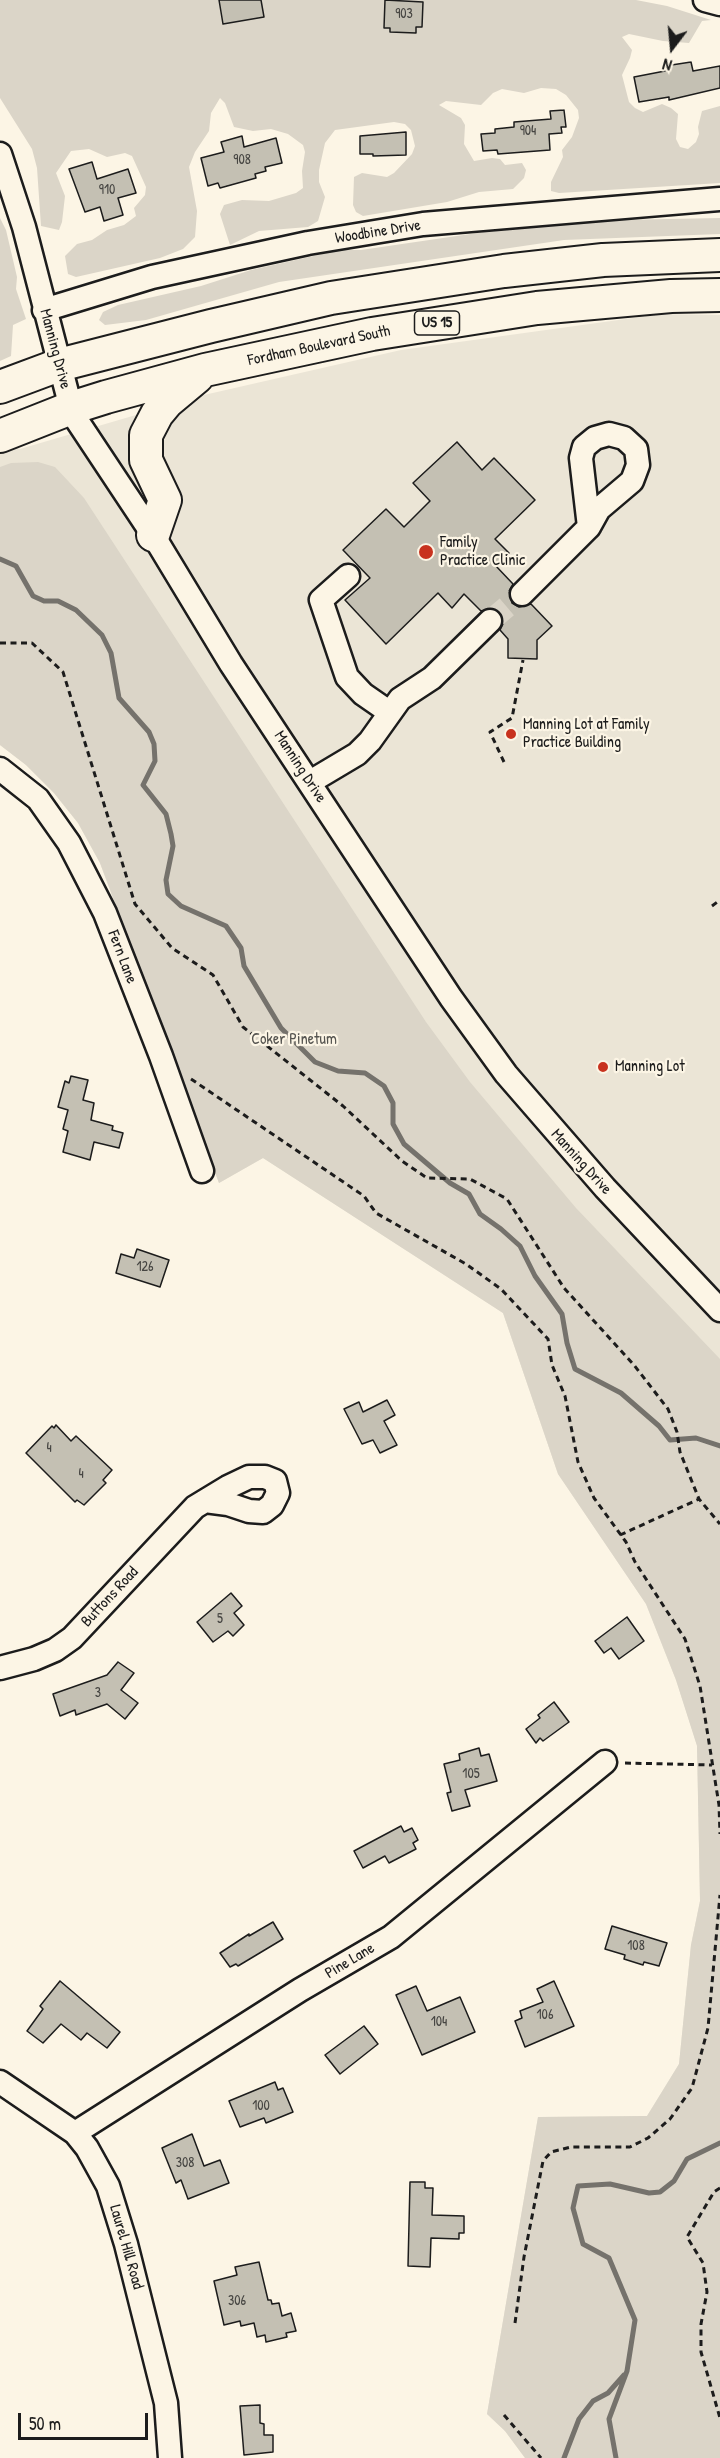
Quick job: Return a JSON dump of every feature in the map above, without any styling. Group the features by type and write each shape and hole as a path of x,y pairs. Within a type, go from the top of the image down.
{"highway":[{"path":"0,387 59,365 331,298 406,285 603,260 720,255"},
{"name":"Fordham Boulevard South","path":"0,435 71,408 205,370 372,334 459,319 614,301 720,295"},
{"path":"153,535 165,500 146,460 146,435 157,414 167,402 205,370"}],"street":[{"path":"705,0 720,4"},
{"name":"Manning Drive","path":"0,154 24,227 71,408 153,535 231,664 451,998 506,1074 605,1188 720,1310"},
{"name":"Woodbine Drive","path":"44,310 152,277 308,243 423,224 720,199"},
{"path":"522,594 589,527"},
{"path":"348,576 321,600 347,677 363,694 389,712"},
{"path":"310,782 357,754 370,741 400,699 432,678 490,621"},
{"name":"Fern Lane","path":"0,769 38,799 69,843 105,914 161,1056 202,1171"},
{"name":"Buttons Road","path":"0,1668 44,1654 72,1638 195,1507 205,1501"},
{"name":"Pine Lane","path":"75,2133 300,1990 391,1937 605,1762"},
{"name":"Laurel Hill Road","path":"0,2082 75,2133 101,2170 121,2224 166,2403 170,2458"}],"path":[{"path":"0,643 32,642 63,672 135,904 172,948 213,975 243,1027 343,1106 402,1161 427,1178 470,1179 507,1199 564,1288 634,1365 668,1409 677,1432 680,1452 699,1499 720,1524"},
{"path":"504,762 490,732 512,718 523,660"},
{"path":"712,906 720,900"},
{"path":"188,1077 364,1196 376,1213 466,1264 501,1289 548,1339 552,1365 565,1396 578,1462 594,1498 620,1534 635,1562 685,1639 700,1686 720,1834"},
{"path":"620,1534 699,1499"},
{"path":"605,1762 712,1765"},
{"path":"515,2323 524,2257 543,2161 551,2152 571,2147 630,2147 648,2138 670,2119 692,2088 708,2028 720,1894"},
{"path":"720,2188 714,2192 687,2238 703,2263 707,2292 701,2324 701,2352 720,2418"},
{"path":"504,2415 541,2458"}],"shaded area":[{"path":"662,314 720,315 720,2458 525,2458 505,2431 487,2414 538,2117 647,2116 679,2064 691,1945 700,1901 697,1745 676,1680 646,1604 558,1474 503,1313 263,1158 219,1183 100,863 78,823 54,793 26,765 0,745 0,439 20,449 204,395 401,350"}],"green space":[{"path":"0,0 636,0 667,6 711,20 702,21 689,43 663,41 629,34 622,37 632,50 622,75 629,102 643,112 662,104 671,108 678,114 676,139 680,147 688,149 696,142 699,134 698,127 702,111 720,106 720,183 559,193 551,191 551,182 563,157 562,150 572,137 579,118 578,110 566,95 556,89 541,88 524,93 502,89 493,93 481,105 446,101 439,105 461,118 465,125 464,144 474,161 492,158 500,159 505,165 522,163 526,170 524,178 513,189 479,192 447,202 363,216 356,212 353,205 354,177 362,173 387,177 394,173 412,154 415,146 411,130 405,124 394,122 335,130 325,143 319,170 319,182 325,197 318,221 308,227 259,231 230,245 220,214 224,205 242,200 269,201 296,193 303,188 302,171 305,152 303,145 288,134 271,129 253,131 234,127 225,103 220,98 211,113 209,131 195,152 189,167 197,211 195,237 183,249 160,258 76,277 68,274 65,256 77,244 92,240 107,230 124,225 136,216 134,208 145,195 146,187 132,156 125,153 107,157 89,149 71,151 56,173 65,196 59,230 41,226 37,168 32,149 0,98"},
{"path":"0,218 6,230 17,277 16,289 26,319 13,325 11,356 0,361"},
{"path":"720,218 720,234 564,240 279,282 146,320 105,325 99,320 103,312 118,305 201,286 251,270 340,250 361,250 484,232 618,220"},
{"name":"Coker Pinetum","path":"38,462 55,467 84,498 426,1022 470,1082 576,1208 720,1359 720,2458 525,2458 505,2431 487,2414 538,2117 647,2116 679,2064 691,1945 700,1901 697,1746 676,1680 646,1604 558,1474 503,1313 263,1158 219,1183 100,863 78,823 54,793 26,765 0,745 0,467 11,463"}],"building":[{"path":"219,0 261,0 264,17 223,24"},
{"path":"385,0 423,2 422,27 416,27 416,33 390,32 390,28 384,28"},
{"path":"691,62 693,71 720,66 720,88 669,100 669,97 639,102 634,77 665,71 665,66"},
{"path":"564,110 566,127 561,127 562,133 549,134 550,150 498,154 497,150 483,151 481,134 495,133 495,129 514,127 514,122 551,119 550,111"},
{"path":"406,132 406,155 360,154 360,136"},
{"path":"242,136 244,147 276,138 282,163 265,167 266,171 255,174 256,178 220,188 218,183 208,186 201,158 224,152 221,142"},
{"path":"92,162 97,179 128,169 136,193 118,198 123,215 104,221 100,207 85,212 69,169"},
{"name":"Family Practice Clinic","path":"457,442 482,470 494,458 535,500 495,539 509,553 495,565 513,584 509,591 512,603 519,607 531,604 552,626 537,640 537,659 508,658 508,639 500,630 503,624 500,612 493,608 481,611 464,594 452,608 438,593 386,644 345,600 370,578 343,550 386,509 404,527 430,501 413,483"},
{"path":"71,1076 88,1080 83,1100 94,1103 91,1120 113,1126 112,1130 123,1133 119,1148 94,1142 90,1160 63,1152 68,1131 63,1129 68,1110 58,1107 65,1081 69,1083"},
{"path":"137,1249 169,1260 160,1287 116,1273 121,1254 134,1258"},
{"path":"387,1400 395,1415 384,1421 397,1445 380,1453 373,1440 362,1444 344,1409 359,1402 363,1412"},
{"path":"56,1425 71,1441 76,1436 112,1470 103,1480 106,1483 84,1505 77,1500 75,1502 26,1453 52,1426 54,1428"},
{"path":"231,1593 242,1606 234,1613 244,1625 233,1636 228,1631 213,1642 197,1622"},
{"path":"627,1617 644,1641 619,1659 611,1648 604,1653 595,1641"},
{"path":"118,1662 134,1673 121,1690 138,1703 125,1719 107,1704 76,1715 75,1710 60,1716 53,1694 107,1675"},
{"path":"554,1702 569,1722 543,1741 540,1738 536,1743 526,1729"},
{"path":"479,1748 481,1756 489,1754 497,1781 465,1790 470,1806 452,1811 447,1793 451,1792 444,1764 460,1760 459,1754"},
{"path":"401,1826 404,1832 412,1828 418,1840 413,1843 416,1849 389,1863 385,1856 363,1868 354,1851"},
{"path":"273,1922 283,1939 238,1966 236,1964 230,1967 220,1953"},
{"path":"612,1926 667,1943 659,1966 644,1962 643,1965 624,1959 625,1955 605,1949"},
{"path":"60,1981 120,2032 107,2048 87,2033 81,2040 61,2024 43,2043 27,2031 43,2009 40,2006"},
{"path":"554,1981 574,2026 525,2047 515,2021 522,2018 520,2011 543,2002 537,1989"},
{"path":"416,1986 427,2011 460,1997 475,2032 422,2055 396,1995"},
{"path":"364,2026 378,2044 340,2074 325,2055"},
{"path":"275,2082 278,2090 283,2088 293,2112 266,2123 264,2118 240,2127 229,2101"},
{"path":"192,2134 204,2166 220,2160 229,2183 188,2199 181,2180 176,2183 162,2148"},
{"path":"410,2182 425,2182 425,2188 433,2188 432,2215 464,2216 464,2233 459,2233 459,2239 431,2238 430,2267 408,2266"},
{"path":"259,2262 268,2300 271,2300 272,2304 279,2303 282,2316 291,2313 296,2331 286,2333 287,2337 266,2342 265,2335 257,2337 254,2323 241,2326 240,2321 224,2325 214,2281 237,2275 235,2267"},
{"path":"260,2405 260,2423 264,2424 264,2435 273,2435 273,2452 244,2455 240,2406"}],"waterway":[{"path":"0,559 16,566 33,596 44,601 58,601 76,610 102,635 111,653 119,698 149,732 154,744 155,761 143,785 166,814 171,834 173,846 166,880 168,894 181,906 226,926 241,948 244,966 281,1028 315,1062 338,1071 365,1073 384,1086 393,1103 393,1124 404,1144 450,1183 469,1194 480,1214 520,1246 535,1276 562,1314 567,1343 575,1369 621,1393 659,1426 670,1440 696,1438 720,1446"},
{"path":"616,2458 609,2419 627,2371 635,2320 609,2258 583,2244 573,2208 578,2186 610,2184 649,2193 660,2192 674,2181 687,2159 720,2143"},
{"path":"564,2458 579,2419 593,2401 608,2393 624,2375"}],"tunnel":[{"path":"490,621 522,594"}],"place":[{"name":"Family Practice Clinic","path":"426,552"},
{"name":"Manning Lot at Family Practice Building","path":"511,734"},
{"name":"Manning Lot","path":"603,1067"}]}
